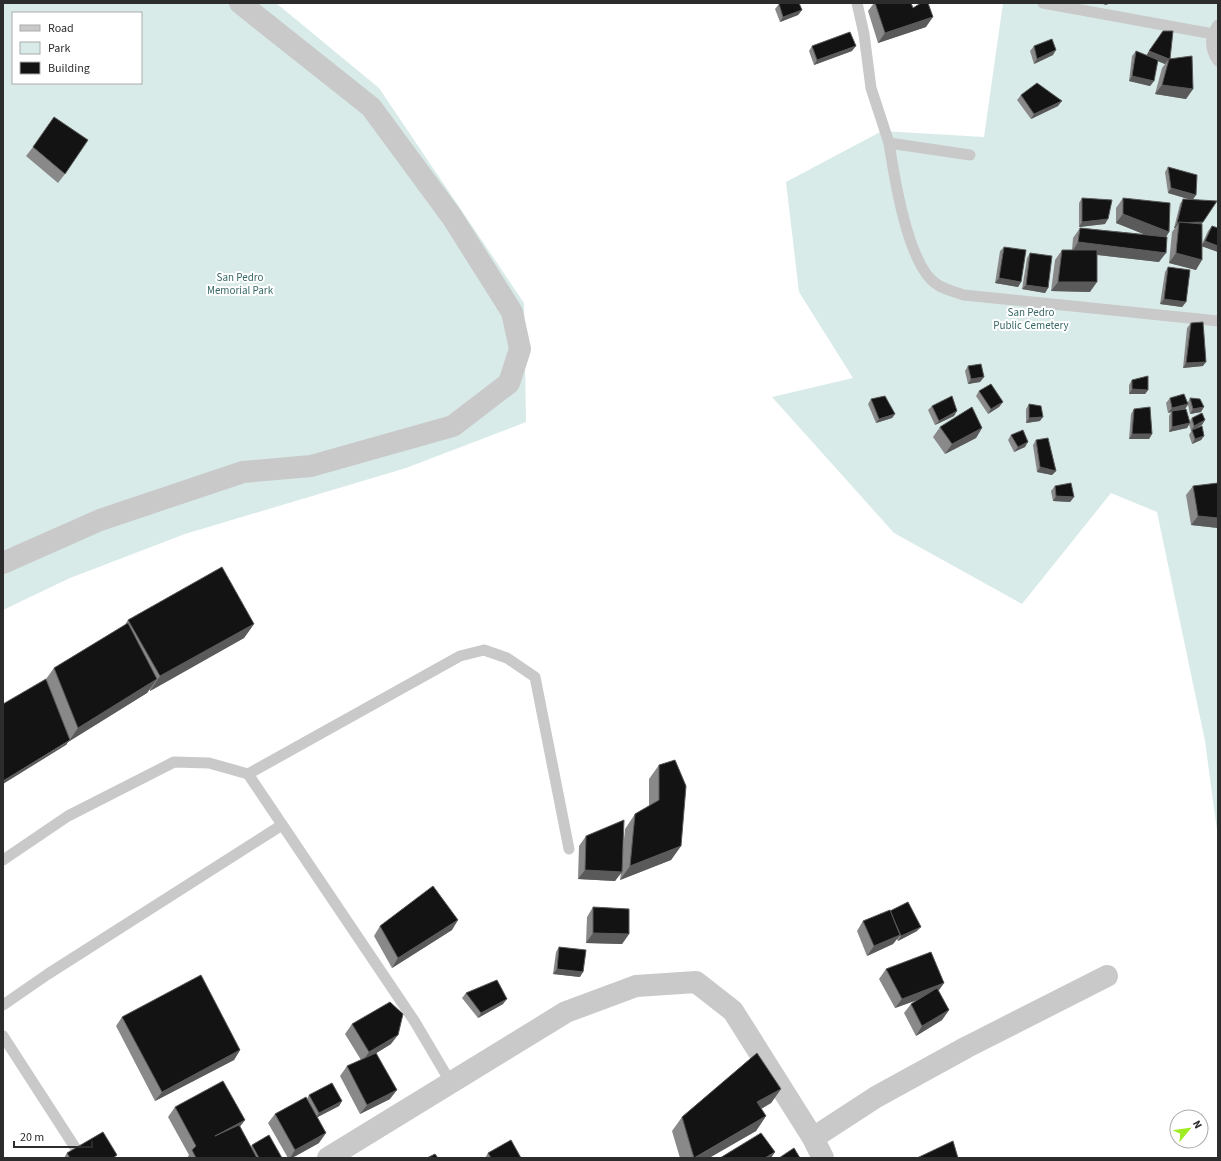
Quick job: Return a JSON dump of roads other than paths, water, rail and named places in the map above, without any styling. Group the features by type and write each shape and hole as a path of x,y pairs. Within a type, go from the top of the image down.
{"street":[{"path":"3,563 100,520 243,472 311,466 453,426 509,383 520,349 512,312 452,217 371,107 240,3"},
{"path":"813,1138 876,1097 960,1050 1107,976"},
{"path":"328,1158 566,1012 636,986 696,982 733,1011 813,1138 823,1158"}],"lane":[{"path":"856,3 864,34 871,88 889,143 897,194 913,246 924,272 938,285 964,295 1218,321"},
{"path":"1043,3 1215,30 1211,43 1213,52 1218,61"},
{"path":"889,143 970,155"},
{"path":"248,774 460,656 484,650 507,658 535,677 569,848"},
{"path":"3,860 68,816 174,762 209,763 248,774 415,1022 451,1083"},
{"path":"3,1005 48,974 282,825"},
{"path":"3,1036 78,1152"}],"park label":[{"name":"San Pedro Memorial Park","path":"240,283"},
{"name":"San Pedro Public Cemetery","path":"1031,318"}]}
